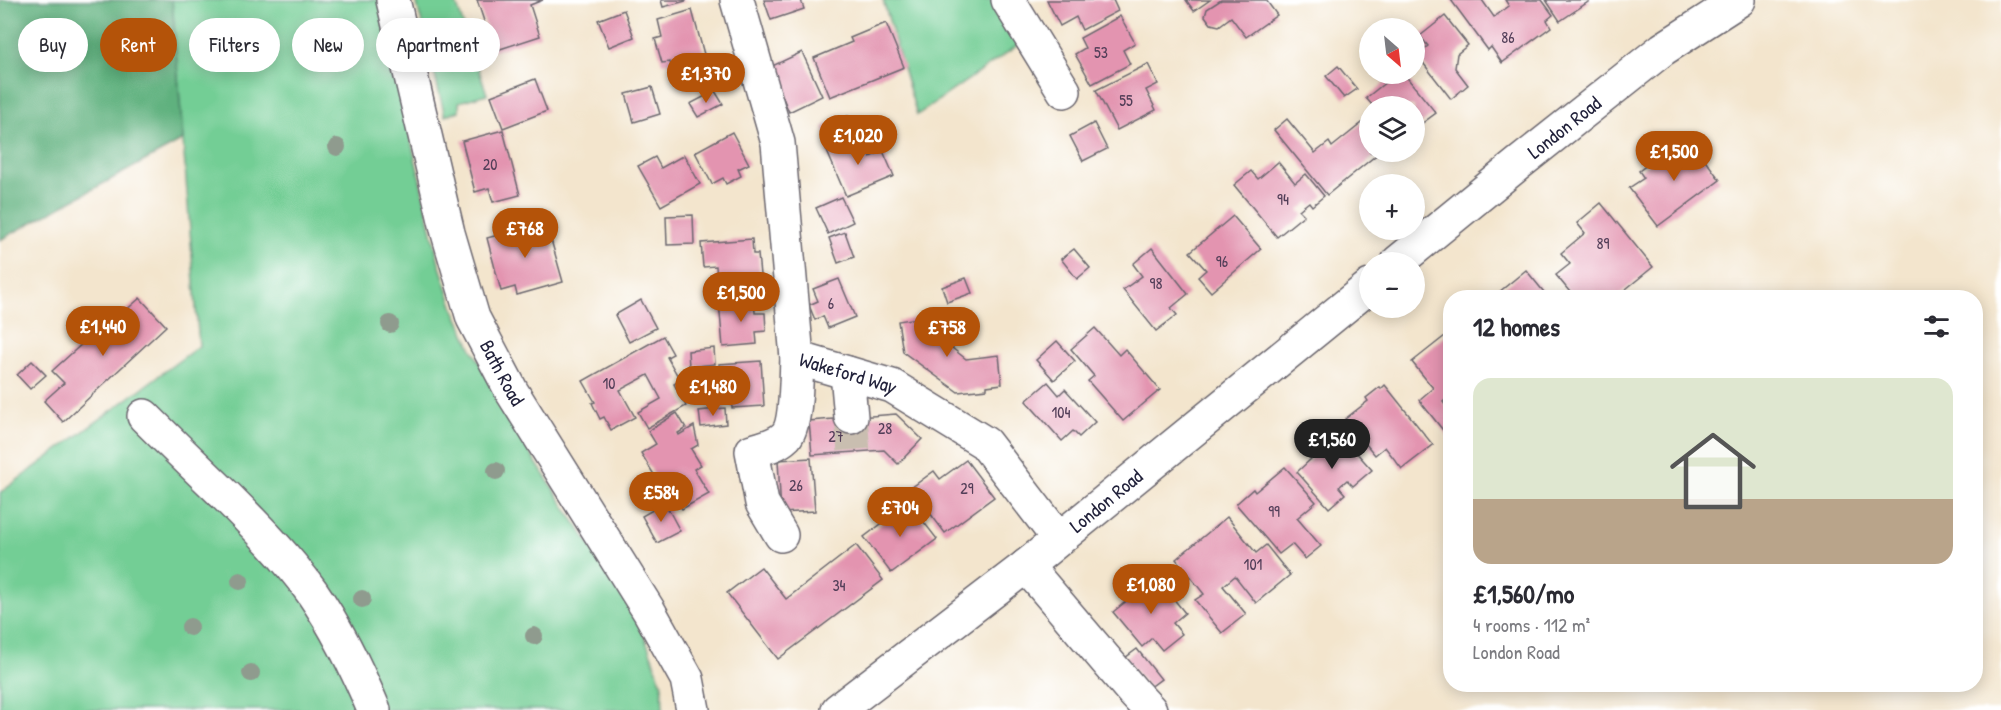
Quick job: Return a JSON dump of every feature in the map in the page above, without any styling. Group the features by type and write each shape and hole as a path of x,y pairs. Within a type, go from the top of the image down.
{"main road":[{"name":"Bath Road","path":"393,0 448,233 473,318 512,392 649,611 687,679 693,710"},
{"name":"Wakeford Way","path":"737,0 778,143 797,358 892,386 985,443 1058,538"},
{"path":"1008,0 1064,91"},
{"name":"London Road","path":"1410,252 1663,49 1739,0"},
{"name":"London Road","path":"838,710 1026,566 1359,295"},
{"path":"781,534 762,503 752,452 769,447 786,435 793,417 797,358"},
{"path":"847,373 851,417"},
{"path":"144,416 262,532 295,569 334,627 363,682 374,710"},
{"path":"1026,566 1150,710"}],"green space":[{"path":"0,0 172,0 173,18 100,18 100,72 177,72 177,64 183,140 0,240"},
{"path":"172,0 379,0 383,18 376,18 376,72 395,72 439,263 454,309 471,347 524,444 638,619 662,684 663,710 0,710 0,493 199,346 177,64 177,18 173,18"},
{"path":"416,0 455,0 461,18 420,18"},
{"path":"883,0 994,0 1021,43 917,115"},
{"path":"434,72 480,72 487,94 459,102 459,111 445,116"}],"building":[{"path":"477,0 543,0 530,5 540,36 500,49 500,18 483,18"},
{"path":"661,0 686,0 686,1 663,7"},
{"path":"764,0 801,0 804,9 771,20"},
{"path":"1047,0 1113,0 1118,11 1082,30 1076,17 1060,26"},
{"path":"1186,0 1210,0 1194,11"},
{"path":"1221,0 1266,0 1277,15 1246,37 1231,17 1219,26 1211,24 1205,16 1207,9"},
{"path":"1451,0 1482,0 1494,17 1509,6 1505,0 1542,0 1553,15 1547,20 1551,27 1502,63 1491,47 1488,50"},
{"path":"1546,0 1591,0 1560,21"},
{"path":"624,10 634,37 609,47 598,20"},
{"path":"692,10 708,69 675,78 670,62 662,63 655,39 662,37 658,20"},
{"path":"1120,16 1135,43 1123,50 1130,64 1092,84 1075,54 1085,48 1080,38"},
{"path":"1445,16 1468,45 1457,54 1455,68 1468,85 1451,99 1425,65 1425,48 1428,46 1425,42 1425,32"},
{"path":"886,23 904,67 830,97 814,58 852,42 850,38"},
{"path":"802,52 822,96 789,112 770,67"},
{"path":"1148,64 1158,84 1146,90 1156,110 1117,130 1096,90"},
{"path":"1338,66 1357,89 1344,98 1326,76"},
{"path":"535,79 547,111 503,128 491,96"},
{"path":"1384,84 1412,84 1422,96 1368,96"},
{"path":"652,87 660,114 634,122 626,94"},
{"path":"715,91 723,104 698,117 690,104"},
{"path":"1425,100 1436,113 1425,121"},
{"path":"848,116 855,131 829,142 823,127"},
{"path":"1287,119 1315,153 1329,142 1332,147 1359,125 1359,162 1368,162 1327,195 1274,130"},
{"path":"1094,123 1107,149 1083,161 1070,136"},
{"path":"503,130 520,195 493,202 489,188 475,192 462,141"},
{"path":"732,132 749,164 738,169 741,176 726,184 723,178 712,184 695,152"},
{"path":"861,135 870,157 883,151 894,176 846,196 826,149"},
{"path":"1689,138 1720,180 1658,226 1629,188 1644,178 1639,171 1655,159 1658,162"},
{"path":"684,155 700,184 661,206 638,166 655,157 661,168"},
{"path":"1278,162 1295,183 1306,174 1324,196 1312,206 1309,202 1299,210 1304,215 1277,237 1234,185 1251,171 1258,179"},
{"path":"841,197 853,222 828,234 816,208"},
{"path":"1601,203 1653,267 1625,290 1568,290 1556,275 1570,264 1561,253 1585,233 1577,223"},
{"path":"693,215 694,244 667,245 666,216"},
{"path":"1233,216 1261,249 1211,292 1198,277 1206,270 1190,252"},
{"path":"546,222 563,282 517,295 515,287 501,291 487,238"},
{"path":"845,232 854,257 838,263 829,238"},
{"path":"752,239 753,254 758,254 760,275 755,276 756,289 718,292 716,266 703,267 701,243"},
{"path":"1152,248 1188,294 1171,308 1177,315 1156,331 1123,290 1142,276 1133,264"},
{"path":"1074,249 1090,268 1077,279 1061,259"},
{"path":"1526,270 1542,290 1502,290"},
{"path":"966,278 972,293 947,302 942,287"},
{"path":"839,279 855,317 828,328 823,316 815,320 809,305 818,301 813,289"},
{"path":"140,298 166,326 63,422 44,401 64,383 52,371 114,315 117,318"},
{"path":"754,299 755,313 765,313 766,331 756,332 757,344 723,347 719,302"},
{"path":"641,300 656,328 629,342 615,315"},
{"path":"930,316 933,333 966,359 999,355 1002,384 987,386 987,389 958,392 903,352 898,321"},
{"path":"1095,328 1119,355 1125,349 1160,390 1123,421 1088,381 1094,376 1071,349"},
{"path":"663,336 673,354 667,357 680,380 674,384 686,406 647,428 638,412 661,399 648,375 620,390 635,417 611,430 604,417 600,419 592,403 595,402 583,381"},
{"path":"1443,338 1443,430 1419,400 1433,388 1412,362"},
{"path":"1057,341 1075,361 1054,380 1036,360"},
{"path":"714,348 715,364 689,367 688,351"},
{"path":"32,361 46,375 30,389 17,375"},
{"path":"761,361 764,406 732,408 730,382 720,383 719,364"},
{"path":"1048,382 1059,395 1065,389 1095,422 1079,437 1073,431 1062,441 1026,401"},
{"path":"1385,385 1433,445 1402,469 1385,447 1375,455 1345,419 1368,401 1366,398"},
{"path":"725,408 726,424 701,427 699,411"},
{"path":"677,413 686,428 678,433 679,435 694,426 698,445 691,449 701,465 694,469 709,494 682,509 674,497 669,500 641,453 656,444 648,431"},
{"path":"896,414 922,439 898,464 884,450 812,455 809,421"},
{"path":"1323,437 1336,451 1347,442 1372,470 1353,486 1347,480 1339,487 1345,494 1329,508 1297,472 1311,459 1305,452"},
{"path":"811,458 815,511 781,513 778,460"},
{"path":"966,460 994,497 945,533 911,488 934,471 940,479"},
{"path":"1285,467 1316,502 1297,518 1321,546 1305,559 1292,544 1279,554 1236,504 1253,489 1255,492"},
{"path":"665,503 680,531 657,543 642,516"},
{"path":"909,503 937,539 891,573 864,537"},
{"path":"1227,517 1256,553 1266,545 1290,575 1256,603 1235,576 1223,586 1246,614 1222,633 1195,600 1204,594 1176,559"},
{"path":"856,545 883,580 778,659 727,593 761,567 786,599"},
{"path":"1156,577 1185,613 1173,623 1182,634 1162,650 1152,638 1142,647 1113,612"},
{"path":"1137,649 1161,679 1149,688 1125,658"}],"tunnel":[{"path":"851,417 854,452"}]}
